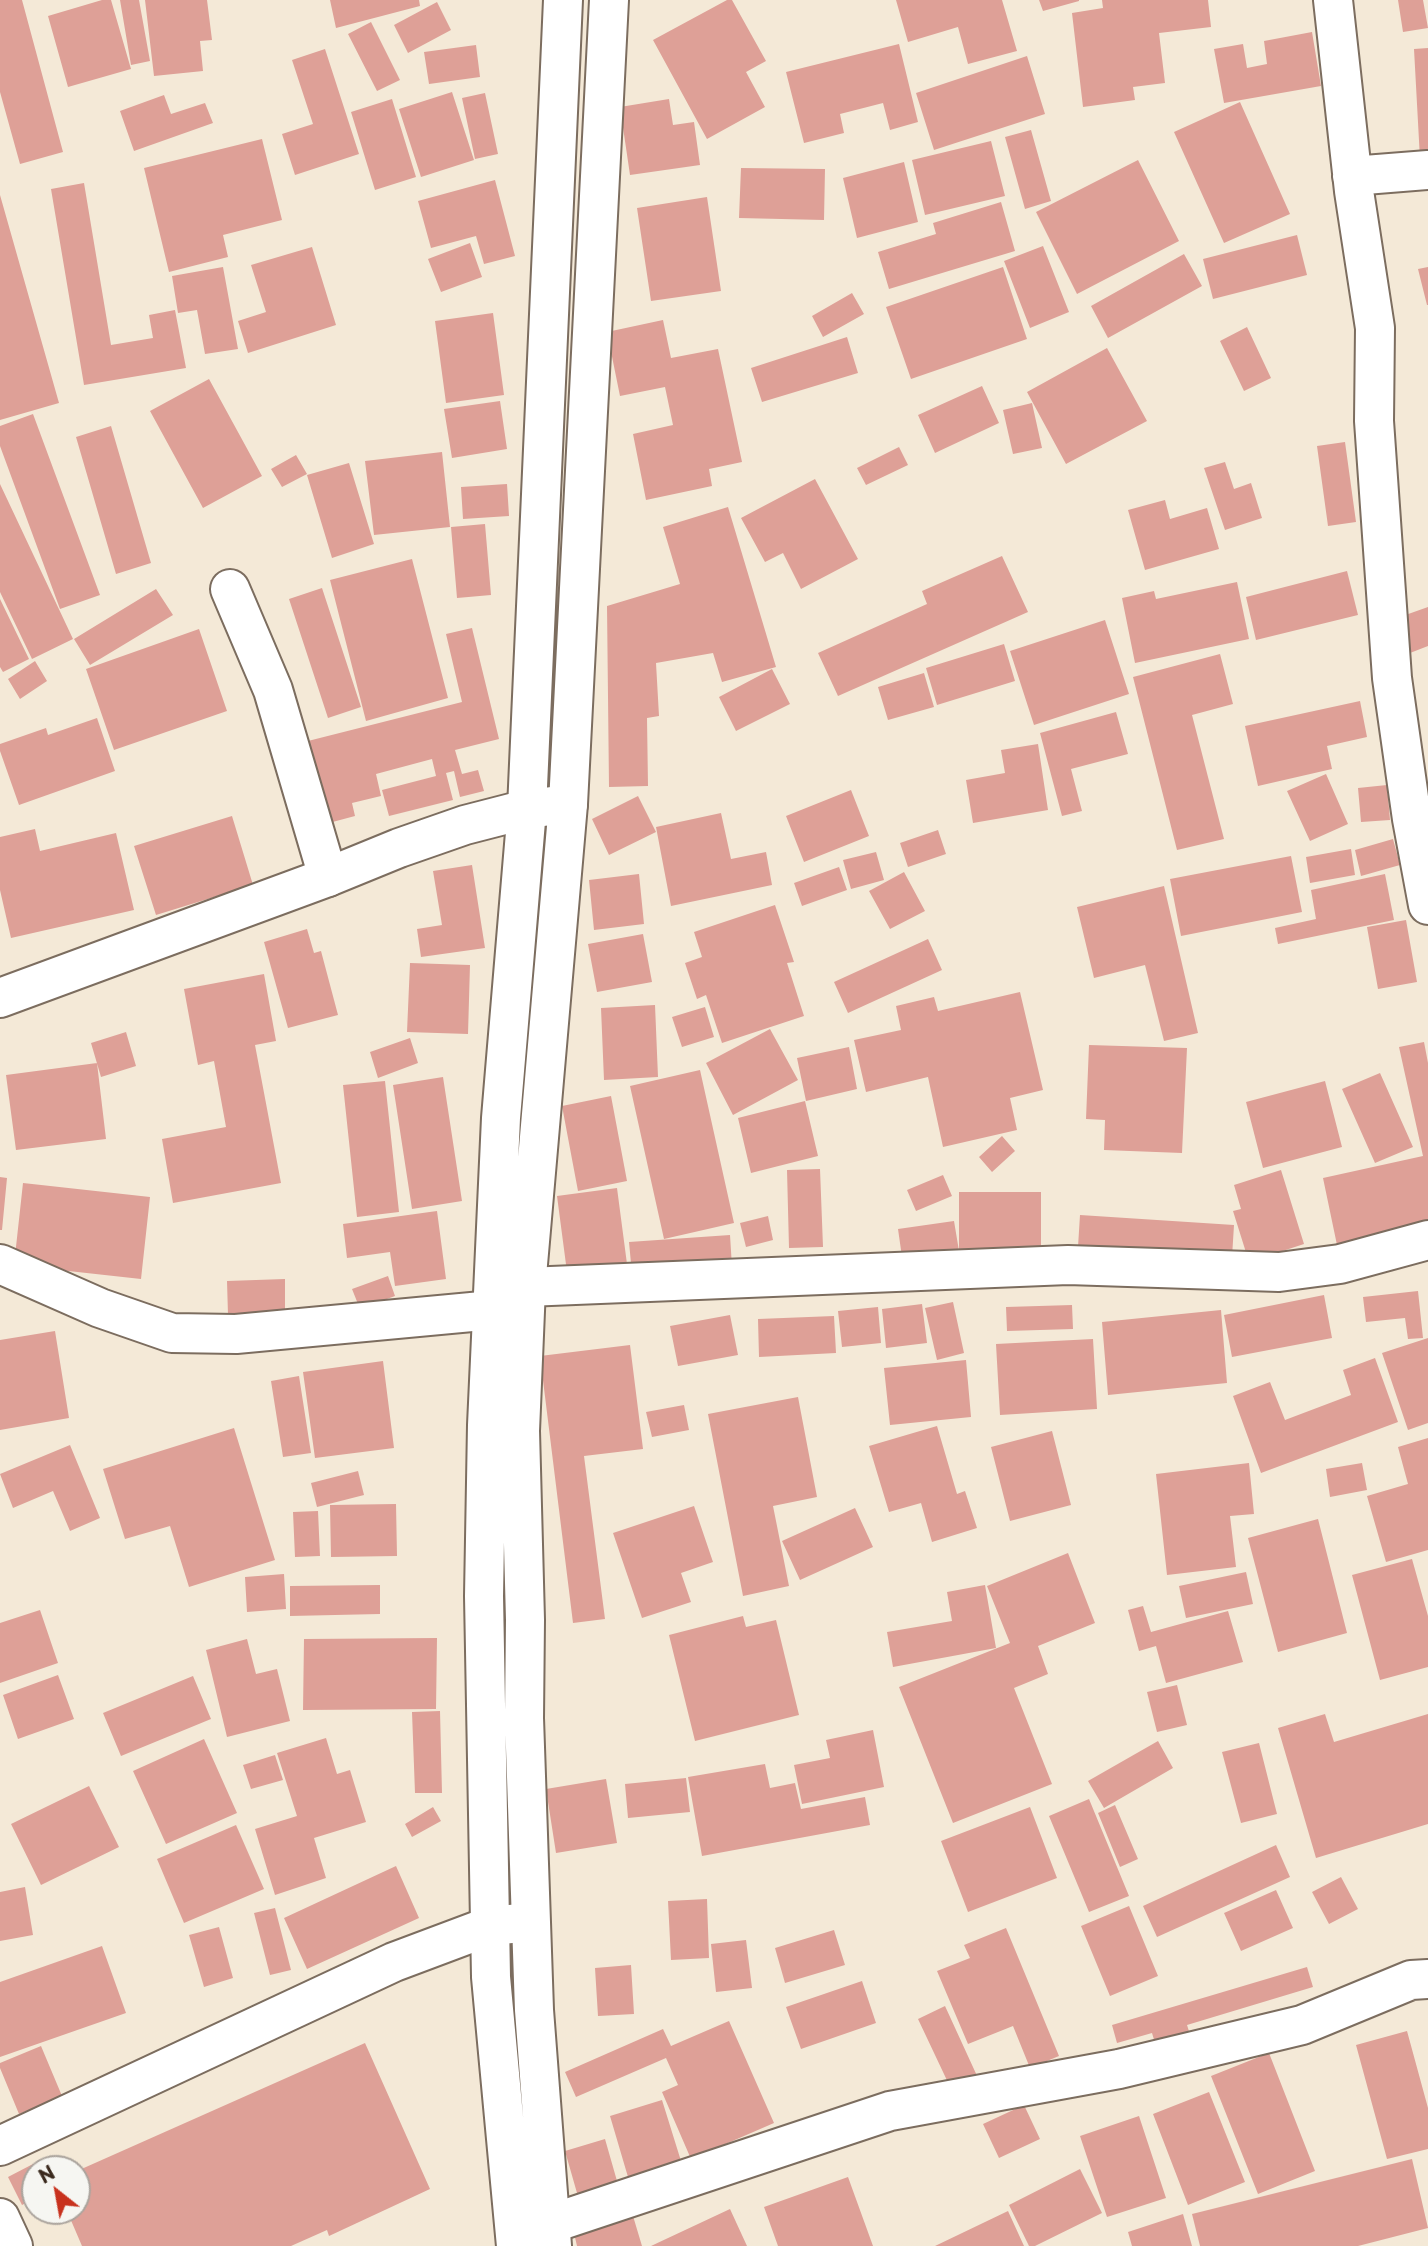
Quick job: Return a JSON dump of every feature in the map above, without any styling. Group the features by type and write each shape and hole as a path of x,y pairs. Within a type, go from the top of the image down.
{"street":[{"path":"516,2246 491,1977 484,1596 487,1425 501,1118 527,809 563,0"},
{"path":"1333,0 1352,176 1375,328 1374,421 1392,678 1412,819 1428,905"},
{"path":"616,4 568,804 526,1287 520,1431 525,1620 524,1718 534,2010 551,2235 890,2111 1119,2069 1302,2025 1411,1980 1428,1979"},
{"path":"1352,176 1428,170"},
{"path":"230,589 273,691 328,877"},
{"path":"0,998 465,825 527,809 568,804"},
{"path":"526,1287 1068,1265 1279,1272 1340,1264 1428,1240"},
{"path":"0,1264 100,1308 172,1333 236,1334 493,1310"},
{"path":"0,2146 394,1962 490,1926 532,1922"},
{"path":"0,2218 13,2246"}],"building":[{"path":"0,0 22,0 63,152 20,164 0,92"},
{"path":"102,0 111,0 131,69 68,87 48,16"},
{"path":"120,0 139,0 150,61 131,65"},
{"path":"145,0 207,0 212,40 200,41 203,71 154,76"},
{"path":"330,0 419,0 420,6 336,28"},
{"path":"727,0 732,0 766,61 746,72 765,107 707,139 653,40"},
{"path":"896,0 1002,0 1017,51 968,64 958,27 908,42"},
{"path":"1039,0 1079,0 1079,1 1043,11"},
{"path":"1102,0 1208,0 1211,27 1159,33 1165,83 1133,87 1135,100 1083,107 1072,13 1103,8"},
{"path":"1398,0 1423,0 1428,28 1403,32"},
{"path":"437,2 451,30 408,53 394,25"},
{"path":"371,22 400,80 377,91 348,34"},
{"path":"1312,32 1321,86 1224,103 1214,49 1243,44 1247,68 1267,64 1264,41"},
{"path":"899,44 918,122 890,130 883,103 840,114 844,133 804,143 786,72"},
{"path":"476,45 480,77 429,84 424,52"},
{"path":"1428,48 1428,158 1420,159 1414,49"},
{"path":"325,49 359,154 295,175 282,134 313,124 292,60"},
{"path":"1027,56 1045,114 934,150 916,93"},
{"path":"452,92 474,160 421,177 399,109"},
{"path":"485,93 498,154 475,159 462,98"},
{"path":"164,95 171,114 205,103 213,123 134,151 120,111"},
{"path":"392,99 416,177 375,190 351,112"},
{"path":"669,99 673,125 694,122 700,165 630,175 620,107"},
{"path":"1240,102 1290,214 1224,243 1174,132"},
{"path":"1031,130 1051,201 1025,209 1005,137"},
{"path":"262,139 282,220 223,235 228,257 169,272 144,168"},
{"path":"991,141 1005,196 925,215 912,160"},
{"path":"1138,160 1179,241 1077,294 1036,212"},
{"path":"904,162 918,222 857,238 843,178"},
{"path":"741,168 825,169 824,220 739,218"},
{"path":"495,180 515,256 484,264 476,236 431,248 418,201"},
{"path":"84,183 111,345 153,338 149,315 175,310 186,368 84,385 51,189"},
{"path":"0,195 59,403 0,420"},
{"path":"707,197 721,291 651,301 637,208"},
{"path":"1001,202 1015,251 889,289 878,252 936,234 933,223"},
{"path":"1297,235 1307,275 1213,299 1203,259"},
{"path":"470,243 482,277 441,292 428,259"},
{"path":"1043,246 1069,312 1030,328 1004,261"},
{"path":"312,247 336,325 248,353 238,321 266,312 251,265"},
{"path":"1184,254 1202,286 1108,338 1091,306"},
{"path":"223,267 238,349 205,354 197,310 178,313 172,276"},
{"path":"1003,267 1027,339 911,379 886,307"},
{"path":"1428,267 1428,305 1427,305 1418,269"},
{"path":"852,293 864,314 823,337 812,316"},
{"path":"493,313 504,395 446,403 435,321"},
{"path":"663,320 671,358 718,349 742,462 709,469 712,486 646,500 633,434 673,425 665,387 620,396 607,332"},
{"path":"1247,327 1271,378 1244,391 1220,341"},
{"path":"847,337 858,373 762,402 751,368"},
{"path":"1107,348 1147,421 1066,464 1027,392"},
{"path":"209,379 262,476 203,508 150,411"},
{"path":"982,386 999,423 935,453 918,415"},
{"path":"500,401 507,449 452,458 444,409"},
{"path":"1032,403 1042,448 1013,454 1003,410"},
{"path":"33,414 100,595 60,609 0,446 0,426"},
{"path":"111,426 151,563 116,574 76,437"},
{"path":"1345,442 1356,522 1328,526 1317,446"},
{"path":"899,447 908,465 866,485 857,468"},
{"path":"442,452 450,527 374,535 365,461"},
{"path":"296,455 307,474 282,487 271,469"},
{"path":"1225,462 1234,489 1251,483 1262,518 1225,530 1204,468"},
{"path":"349,463 374,544 332,558 307,475"},
{"path":"815,479 858,559 801,589 783,553 765,562 741,518"},
{"path":"0,484 73,639 32,659 0,592"},
{"path":"507,484 509,516 463,519 461,487"},
{"path":"1165,500 1170,519 1207,508 1219,549 1145,570 1128,510"},
{"path":"728,507 776,667 722,682 713,653 656,663 659,716 647,718 648,786 609,787 607,606 680,584 663,527"},
{"path":"485,524 491,595 457,598 451,527"},
{"path":"1002,556 1028,612 838,696 818,653 927,604 922,591"},
{"path":"412,559 448,698 366,721 330,580"},
{"path":"1347,571 1358,615 1256,640 1246,597"},
{"path":"1237,582 1249,639 1135,663 1122,598 1154,591 1156,599"},
{"path":"322,588 361,707 328,718 289,599"},
{"path":"156,589 173,615 90,665 74,639"},
{"path":"0,599 29,659 3,672 0,667"},
{"path":"1428,607 1428,646 1410,653 1397,618"},
{"path":"1105,620 1129,694 1034,725 1010,651"},
{"path":"472,628 499,739 455,750 462,774 478,770 484,791 460,797 454,771 446,773 453,800 389,816 382,790 436,776 432,759 376,774 381,796 352,803 355,816 325,824 304,742 462,702 446,634"},
{"path":"199,629 227,711 114,750 86,669"},
{"path":"1004,644 1015,681 937,705 926,668"},
{"path":"1220,654 1233,704 1192,715 1224,839 1177,850 1133,677"},
{"path":"35,661 47,681 20,699 8,679"},
{"path":"772,669 790,704 736,731 719,697"},
{"path":"924,673 934,707 888,720 878,687"},
{"path":"1360,701 1367,737 1327,746 1332,769 1258,786 1245,726"},
{"path":"1116,712 1128,754 1071,769 1082,811 1062,816 1040,733"},
{"path":"97,718 115,771 19,805 0,744 46,728 48,735"},
{"path":"1038,744 1048,810 973,823 966,780 1005,773 1001,750"},
{"path":"1326,774 1348,824 1310,841 1287,791"},
{"path":"1387,785 1390,820 1361,822 1358,788"},
{"path":"851,790 869,836 804,862 786,816"},
{"path":"638,796 656,832 609,855 592,819"},
{"path":"721,813 731,859 766,852 772,885 671,906 656,827"},
{"path":"232,816 253,885 156,915 134,846"},
{"path":"35,829 40,851 116,833 134,910 11,938 0,890 0,837"},
{"path":"938,830 946,854 908,867 900,843"},
{"path":"1393,839 1400,865 1361,876 1355,850"},
{"path":"1351,849 1355,875 1310,883 1306,857"},
{"path":"876,852 884,880 851,889 843,860"},
{"path":"1291,856 1302,912 1181,936 1170,879"},
{"path":"472,865 485,948 421,957 417,929 442,925 433,871"},
{"path":"839,867 847,890 802,906 794,883"},
{"path":"904,872 925,911 890,929 869,891"},
{"path":"639,874 644,924 594,930 589,880"},
{"path":"1385,874 1394,920 1278,944 1275,928 1316,919 1311,890"},
{"path":"1164,886 1198,1033 1164,1041 1145,965 1094,978 1077,907"},
{"path":"775,905 794,962 787,963 804,1016 722,1043 706,995 697,999 685,963 702,957 694,932"},
{"path":"1406,920 1417,982 1378,989 1367,927"},
{"path":"307,929 314,953 321,951 338,1015 288,1028 264,942"},
{"path":"643,934 652,982 597,992 588,944"},
{"path":"928,939 942,970 848,1013 834,982"},
{"path":"410,963 470,965 468,1034 407,1032"},
{"path":"264,974 276,1041 255,1045 281,1183 173,1203 162,1139 226,1127 214,1061 198,1065 184,989"},
{"path":"1020,992 1043,1090 1010,1098 1017,1130 943,1147 928,1077 866,1092 854,1040 901,1030 896,1006 934,997 938,1011"},
{"path":"655,1005 658,1077 604,1080 601,1008"},
{"path":"705,1007 714,1037 682,1047 672,1017"},
{"path":"770,1029 798,1080 733,1115 706,1063"},
{"path":"126,1032 136,1066 101,1077 91,1043"},
{"path":"410,1038 418,1063 378,1078 370,1052"},
{"path":"1424,1042 1428,1063 1428,1225 1337,1245 1323,1178 1423,1156 1399,1047"},
{"path":"1089,1045 1187,1048 1182,1153 1104,1150 1105,1120 1086,1119"},
{"path":"849,1047 857,1089 806,1101 797,1058"},
{"path":"97,1063 106,1139 16,1150 6,1075"},
{"path":"700,1070 734,1223 664,1239 630,1086"},
{"path":"1380,1073 1413,1147 1375,1163 1342,1089"},
{"path":"443,1077 462,1201 412,1209 393,1085"},
{"path":"385,1081 399,1212 357,1217 343,1085"},
{"path":"1325,1081 1342,1147 1263,1168 1246,1102"},
{"path":"611,1096 627,1181 578,1191 562,1106"},
{"path":"805,1101 818,1156 751,1173 738,1118"},
{"path":"1002,1136 1015,1151 992,1172 979,1157"},
{"path":"820,1169 823,1247 789,1248 787,1170"},
{"path":"1281,1170 1304,1244 1249,1262 1233,1211 1241,1209 1234,1185"},
{"path":"943,1175 952,1196 916,1211 907,1190"},
{"path":"0,1177 7,1178 2,1230 0,1230"},
{"path":"23,1183 150,1197 141,1279 14,1265"},
{"path":"617,1188 627,1264 567,1272 557,1196"},
{"path":"959,1192 1041,1192 1041,1253 903,1264 898,1229 954,1221 959,1251"},
{"path":"437,1211 446,1279 395,1286 390,1252 347,1258 343,1224"},
{"path":"1080,1215 1234,1225 1232,1257 1078,1247"},
{"path":"768,1216 773,1240 746,1247 740,1223"},
{"path":"730,1235 732,1267 632,1274 629,1242"},
{"path":"388,1276 395,1296 360,1309 352,1289"},
{"path":"285,1279 285,1313 228,1315 227,1281"},
{"path":"1418,1291 1423,1338 1408,1339 1405,1318 1366,1322 1363,1297"},
{"path":"1324,1295 1332,1338 1232,1357 1224,1315"},
{"path":"953,1302 964,1353 937,1360 925,1308"},
{"path":"922,1304 927,1343 886,1348 882,1309"},
{"path":"1072,1305 1073,1329 1007,1331 1006,1307"},
{"path":"878,1307 881,1343 842,1347 838,1311"},
{"path":"1221,1310 1227,1383 1108,1395 1102,1322"},
{"path":"730,1315 738,1355 678,1366 670,1326"},
{"path":"834,1316 836,1353 759,1357 758,1319"},
{"path":"55,1331 69,1418 0,1430 0,1340"},
{"path":"1428,1338 1428,1423 1408,1430 1382,1353"},
{"path":"1093,1339 1097,1409 1000,1415 996,1344"},
{"path":"630,1345 643,1449 584,1456 605,1619 573,1623 540,1356"},
{"path":"1375,1358 1398,1422 1261,1473 1233,1396 1270,1382 1285,1420 1351,1395 1343,1370"},
{"path":"966,1360 971,1417 890,1425 884,1368"},
{"path":"383,1361 394,1448 315,1458 303,1372"},
{"path":"299,1376 311,1453 283,1457 271,1381"},
{"path":"798,1397 817,1497 773,1506 789,1586 743,1596 708,1414"},
{"path":"684,1405 689,1430 652,1437 646,1412"},
{"path":"937,1426 957,1494 965,1491 977,1528 932,1542 921,1503 889,1512 869,1446"},
{"path":"234,1428 275,1560 189,1587 170,1526 125,1539 103,1469"},
{"path":"1052,1431 1071,1505 1010,1521 991,1447"},
{"path":"1428,1438 1428,1550 1386,1562 1367,1496 1408,1484 1398,1447"},
{"path":"70,1445 100,1518 70,1531 53,1491 13,1508 0,1474"},
{"path":"1249,1463 1254,1514 1230,1516 1236,1567 1167,1575 1156,1474"},
{"path":"1362,1463 1367,1490 1330,1497 1326,1469"},
{"path":"358,1471 364,1495 317,1507 311,1483"},
{"path":"396,1504 397,1556 331,1557 330,1505"},
{"path":"694,1506 713,1562 681,1573 691,1602 642,1618 613,1533"},
{"path":"855,1508 873,1547 800,1580 782,1541"},
{"path":"318,1511 320,1556 295,1557 293,1512"},
{"path":"1318,1519 1347,1633 1278,1652 1248,1538"},
{"path":"1068,1553 1095,1623 1038,1646 1048,1674 1014,1688 1052,1784 953,1823 899,1687 1010,1643 987,1586"},
{"path":"1412,1559 1428,1616 1428,1667 1380,1680 1352,1575"},
{"path":"1246,1572 1253,1604 1186,1618 1179,1586"},
{"path":"284,1574 286,1609 247,1612 245,1577"},
{"path":"380,1585 380,1614 290,1616 290,1586"},
{"path":"985,1585 996,1648 893,1667 887,1632 952,1621 947,1592"},
{"path":"1143,1606 1151,1632 1228,1611 1243,1662 1166,1683 1156,1646 1139,1651 1128,1610"},
{"path":"40,1610 58,1663 0,1683 0,1623"},
{"path":"743,1616 746,1627 776,1620 799,1715 695,1741 669,1635"},
{"path":"437,1638 436,1709 303,1710 304,1639"},
{"path":"247,1639 256,1674 277,1669 290,1721 227,1737 206,1650"},
{"path":"58,1675 74,1719 18,1739 3,1695"},
{"path":"193,1676 211,1719 121,1756 103,1713"},
{"path":"1177,1685 1187,1725 1157,1732 1147,1692"},
{"path":"440,1711 442,1793 415,1793 412,1712"},
{"path":"1325,1714 1334,1742 1428,1714 1428,1824 1316,1858 1278,1728"},
{"path":"873,1730 884,1787 802,1804 794,1765 830,1758 826,1740"},
{"path":"326,1738 337,1774 350,1770 366,1822 314,1838 326,1878 275,1895 255,1829 297,1816 277,1753"},
{"path":"204,1739 237,1813 166,1844 133,1771"},
{"path":"1158,1741 1173,1768 1104,1808 1088,1781"},
{"path":"1259,1743 1277,1814 1241,1823 1222,1752"},
{"path":"275,1755 283,1780 251,1789 243,1765"},
{"path":"765,1764 770,1788 795,1783 801,1809 865,1797 870,1825 702,1856 688,1777"},
{"path":"686,1778 690,1812 628,1818 625,1784"},
{"path":"606,1779 617,1843 556,1853 546,1789"},
{"path":"89,1786 119,1847 41,1885 11,1824"},
{"path":"1089,1799 1129,1896 1089,1912 1049,1816"},
{"path":"1115,1805 1138,1859 1120,1867 1098,1813"},
{"path":"433,1807 441,1821 412,1837 405,1824"},
{"path":"1030,1807 1057,1878 968,1912 941,1841"},
{"path":"236,1825 264,1889 184,1923 157,1859"},
{"path":"1276,1845 1290,1877 1157,1937 1143,1906"},
{"path":"396,1866 419,1918 307,1969 284,1918"},
{"path":"1341,1877 1358,1909 1329,1924 1312,1892"},
{"path":"25,1887 33,1935 0,1941 0,1892"},
{"path":"1276,1890 1293,1928 1241,1951 1224,1913"},
{"path":"707,1899 709,1958 671,1960 668,1901"},
{"path":"1129,1906 1158,1976 1110,1996 1081,1926"},
{"path":"275,1908 291,1970 270,1975 254,1913"},
{"path":"219,1927 233,1978 204,1987 189,1935"},
{"path":"1006,1928 1059,2056 1030,2068 1013,2026 968,2044 937,1971 970,1958 964,1945"},
{"path":"834,1930 845,1965 785,1983 775,1948"},
{"path":"746,1940 752,1988 716,1992 711,1944"},
{"path":"102,1946 126,2013 0,2057 0,1982"},
{"path":"631,1965 634,2014 598,2016 595,1968"},
{"path":"1307,1967 1313,1987 1187,2025 1194,2047 1159,2056 1152,2033 1117,2043 1112,2025"},
{"path":"862,1981 876,2023 801,2049 786,2007"},
{"path":"945,2006 978,2078 952,2091 918,2019"},
{"path":"729,2021 774,2123 691,2159 662,2092 678,2085 666,2058 576,2097 565,2072 663,2029 671,2046"},
{"path":"1407,2031 1428,2108 1428,2149 1387,2159 1356,2045"},
{"path":"365,2043 430,2189 329,2236 327,2230 291,2246 82,2246 73,2225 91,2225 91,2165"},
{"path":"41,2046 62,2096 19,2114 0,2063"},
{"path":"1269,2053 1315,2171 1258,2194 1211,2076"},
{"path":"1209,2092 1245,2182 1188,2205 1153,2114"},
{"path":"662,2100 681,2161 628,2177 610,2116"},
{"path":"1024,2105 1040,2139 999,2158 983,2124"},
{"path":"1139,2116 1166,2198 1107,2217 1080,2136"},
{"path":"605,2139 619,2188 579,2200 565,2151"},
{"path":"1412,2159 1428,2228 1358,2246 1200,2246 1192,2214"},
{"path":"1080,2169 1102,2213 1035,2246 1029,2246 1009,2205"},
{"path":"21,2170 21,2203 8,2177"},
{"path":"848,2177 873,2246 778,2246 764,2207"},
{"path":"730,2209 747,2246 651,2246"},
{"path":"1008,2211 1024,2246 935,2246"},
{"path":"1183,2214 1192,2246 1132,2246 1128,2232"},
{"path":"633,2216 642,2246 577,2246 574,2233"}]}
